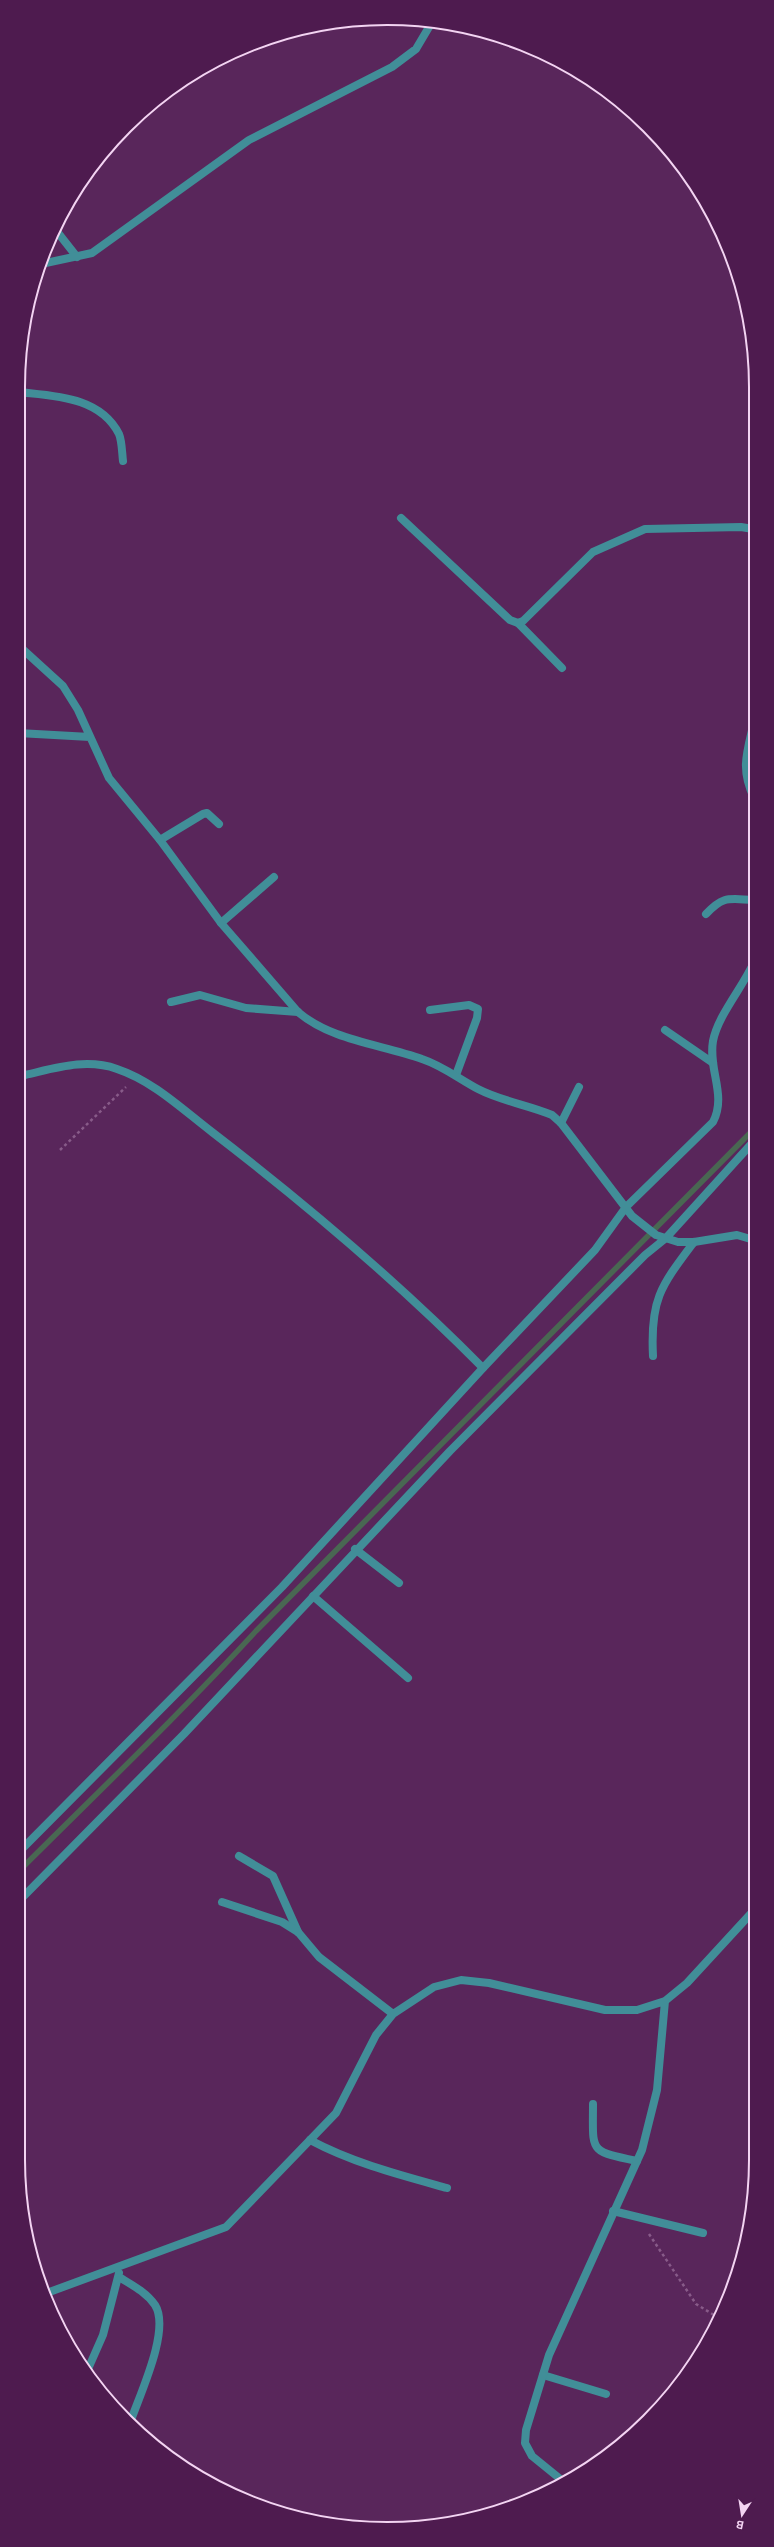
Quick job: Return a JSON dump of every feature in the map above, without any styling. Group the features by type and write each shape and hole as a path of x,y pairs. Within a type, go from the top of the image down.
{"street":[{"path":"47,263 77,257 92,252 249,140 392,67 416,49 429,28"},
{"path":"59,234 77,257"},
{"path":"25,393 71,398 93,407 109,421 119,434 123,461"},
{"path":"401,518 510,620 518,623 562,668"},
{"path":"518,623 524,621 593,552 645,529 742,527 749,528"},
{"path":"25,651 63,686 78,710 109,778 160,840 221,923 298,1012 311,1023 329,1031 422,1059 456,1074 478,1089 541,1111 561,1123 626,1206 632,1216 656,1235 694,1242 737,1235 749,1239"},
{"path":"25,733 90,736"},
{"path":"749,746 744,770 746,783 749,789"},
{"path":"160,840 203,814 208,813 220,824"},
{"path":"221,923 274,877"},
{"path":"706,914 718,901 730,899 749,900"},
{"path":"25,1846 282,1587 483,1368 595,1250 626,1206 713,1122 718,1112 720,1100 713,1063 713,1040 749,971"},
{"path":"171,1002 200,995 246,1008 298,1012"},
{"path":"430,1010 469,1005 478,1009 477,1018 456,1074"},
{"path":"665,1030 713,1063"},
{"path":"25,1075 91,1062 117,1069 151,1085 260,1169 426,1310 483,1368"},
{"path":"561,1123 579,1088"},
{"path":"25,1895 184,1734 355,1549 639,1261 666,1238 749,1147"},
{"path":"653,1356 652,1327 658,1296 668,1277 694,1242"},
{"path":"355,1549 399,1583"},
{"path":"313,1596 408,1678"},
{"path":"239,1856 273,1876 298,1932 319,1957 393,2014"},
{"path":"222,1902 282,1922 298,1932"},
{"path":"50,2292 226,2227 336,2113 376,2035 393,2014 434,1987 461,1980 490,1983 605,2010 637,2010 665,2001 687,1983 749,1916"},
{"path":"560,2478 532,2456 525,2443 526,2430 542,2375 556,2336 637,2161 657,2090 665,2001"},
{"path":"593,2104 593,2143 598,2149 609,2155 637,2161"},
{"path":"310,2140 333,2152 367,2165 447,2188"},
{"path":"613,2211 703,2233"},
{"path":"89,2366 103,2335 118,2277 119,2267"},
{"path":"118,2277 142,2291 155,2305 160,2318 156,2346 132,2417"},
{"path":"542,2375 606,2394"}],"path":[{"path":"60,1150 136,1077"},
{"path":"638,2218 696,2304 714,2315"}],"waterway":[{"path":"25,1865 168,1723 256,1631 749,1134"}]}
